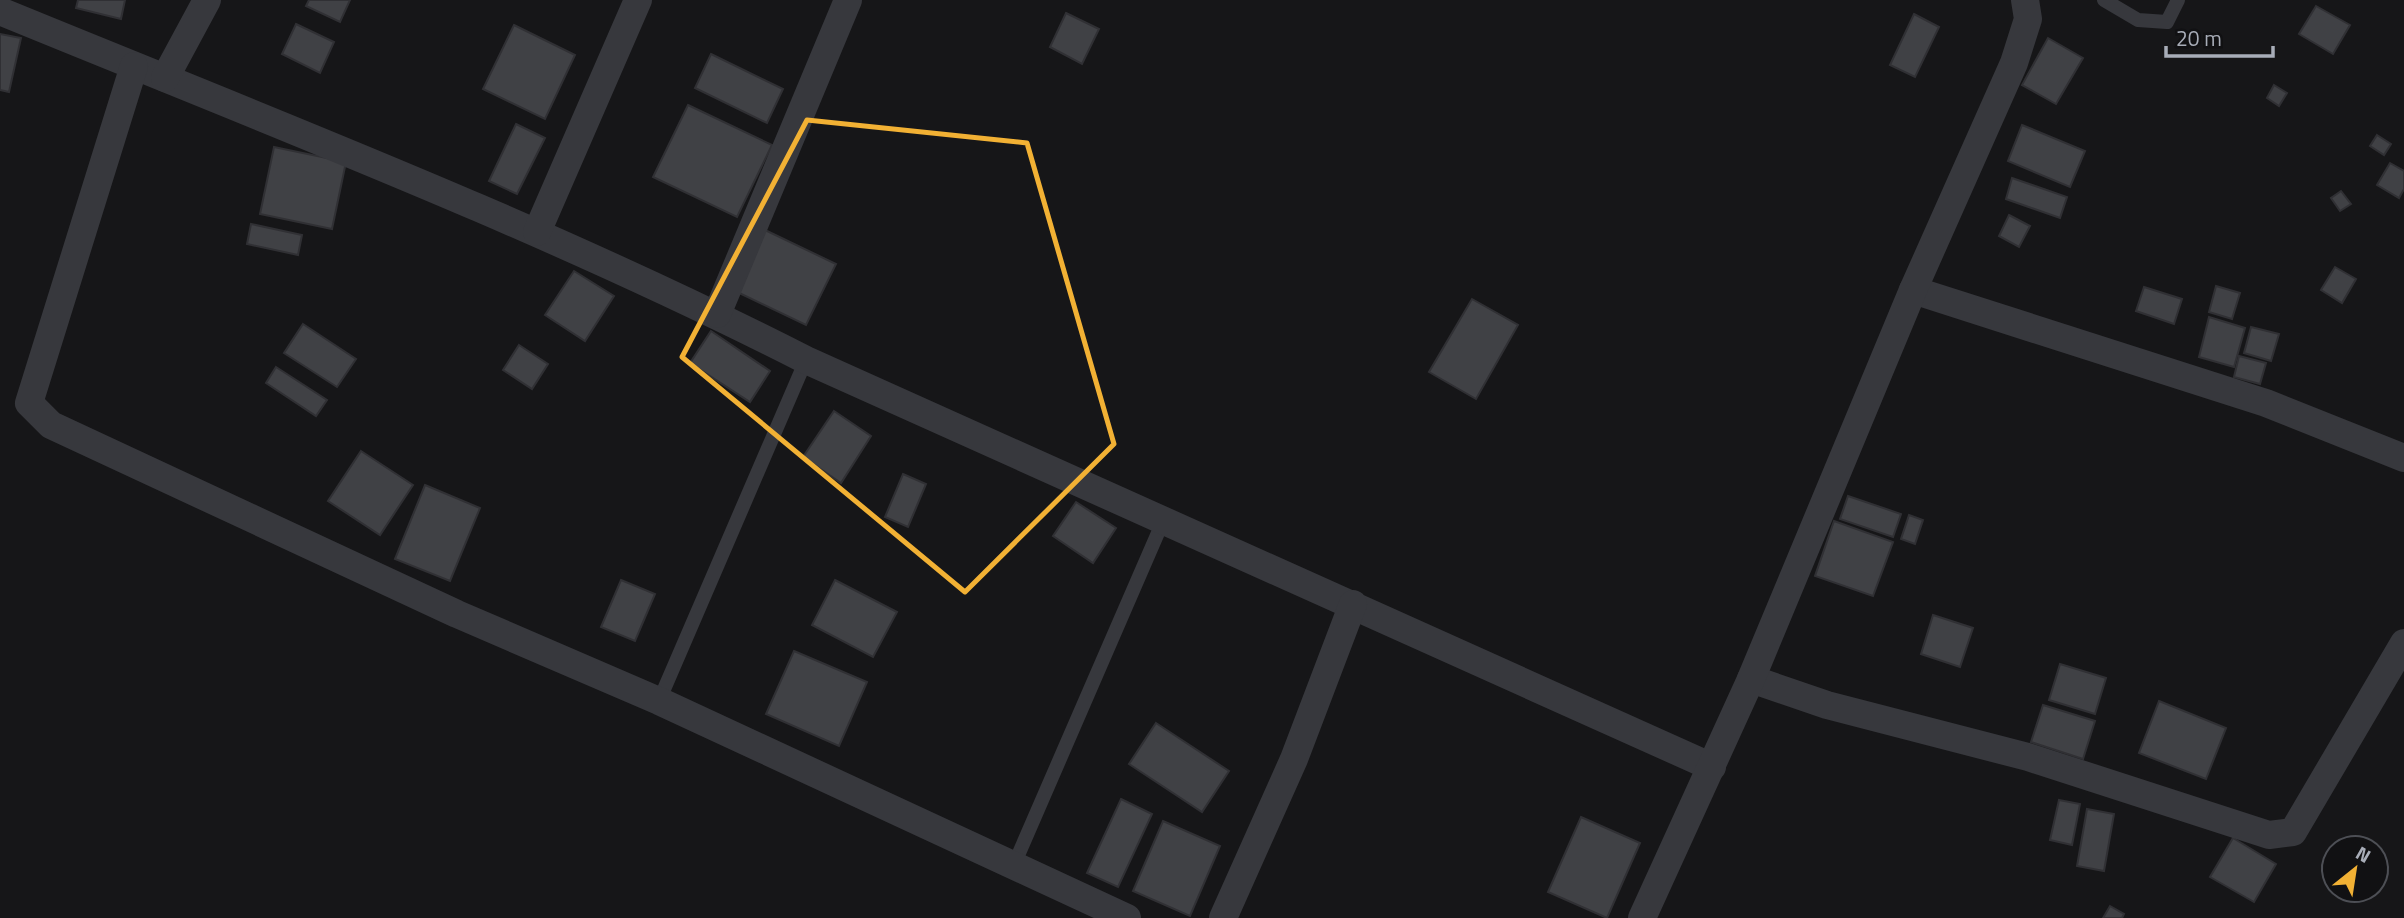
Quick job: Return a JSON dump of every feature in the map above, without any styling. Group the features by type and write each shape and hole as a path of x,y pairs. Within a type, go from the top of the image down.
{"street":[{"path":"165,78 207,0"},
{"path":"537,232 638,0"},
{"path":"717,314 848,0"},
{"path":"1642,918 1751,679 1913,290 2014,63 2028,19 2025,0"},
{"path":"0,11 537,232 717,314 806,360 1712,767"},
{"path":"134,66 29,403 51,425 444,608 659,701 1127,918"},
{"path":"1913,290 2266,403 2404,458"},
{"path":"1223,918 1294,759 1353,604"},
{"path":"1751,679 1827,705 2028,757 2269,835 2293,832 2404,643"}],"lane":[{"path":"2104,0 2138,20 2167,22 2178,0"},
{"path":"659,701 806,360"},
{"path":"1013,866 1164,519"}],"highlighted area":[{"path":"807,120 1027,143 1114,444 965,592 682,357"}],"building":[{"path":"78,0 125,0 121,19 76,8"},
{"path":"309,0 350,0 340,22 306,6"},
{"path":"2316,6 2350,25 2333,54 2299,34"},
{"path":"1066,13 1099,29 1082,64 1050,47"},
{"path":"1914,14 1939,27 1915,77 1890,65"},
{"path":"296,24 334,42 320,73 282,54"},
{"path":"514,25 575,55 545,119 483,89"},
{"path":"0,34 21,38 9,92 0,90"},
{"path":"2048,38 2083,58 2056,104 2022,85"},
{"path":"711,54 783,89 767,123 695,88"},
{"path":"2274,85 2287,93 2279,106 2267,98"},
{"path":"688,105 772,145 737,217 653,177"},
{"path":"516,124 545,138 517,194 489,181"},
{"path":"2022,125 2085,151 2070,187 2008,161"},
{"path":"2377,135 2391,144 2384,155 2370,146"},
{"path":"274,147 346,162 332,229 260,214"},
{"path":"2390,163 2404,171 2404,189 2399,198 2377,185"},
{"path":"2012,178 2067,197 2060,218 2006,199"},
{"path":"2341,191 2351,204 2340,211 2331,198"},
{"path":"2009,215 2030,226 2019,247 1999,236"},
{"path":"251,224 302,235 298,255 247,244"},
{"path":"765,230 836,264 806,325 735,291"},
{"path":"2335,267 2356,279 2342,303 2321,290"},
{"path":"574,271 614,296 585,341 545,315"},
{"path":"2216,286 2240,293 2232,319 2209,312"},
{"path":"2144,287 2182,299 2174,324 2136,311"},
{"path":"1472,299 1518,325 1476,399 1429,372"},
{"path":"2209,317 2245,328 2234,367 2199,357"},
{"path":"303,324 356,359 337,387 284,353"},
{"path":"2251,327 2279,334 2271,361 2244,353"},
{"path":"711,331 770,371 750,402 690,363"},
{"path":"519,345 548,364 532,389 503,370"},
{"path":"2239,356 2266,363 2260,384 2234,377"},
{"path":"276,367 327,400 316,416 266,383"},
{"path":"834,411 871,436 841,483 803,457"},
{"path":"361,451 413,485 380,535 328,501"},
{"path":"903,474 926,484 908,527 885,517"},
{"path":"425,485 480,508 450,581 395,559"},
{"path":"1848,496 1901,514 1893,537 1840,519"},
{"path":"1076,502 1116,528 1093,563 1053,536"},
{"path":"1909,515 1923,520 1915,544 1901,539"},
{"path":"1834,521 1893,542 1873,596 1815,576"},
{"path":"621,580 655,594 635,641 601,627"},
{"path":"835,580 897,612 873,657 812,625"},
{"path":"1933,615 1973,628 1960,667 1921,654"},
{"path":"794,651 867,682 839,746 766,714"},
{"path":"2060,664 2106,678 2095,714 2049,700"},
{"path":"2159,701 2226,728 2206,779 2139,753"},
{"path":"2043,705 2095,721 2083,759 2031,742"},
{"path":"1156,723 1229,771 1202,812 1129,764"},
{"path":"1121,799 1152,814 1118,887 1087,873"},
{"path":"2059,800 2080,804 2072,845 2050,840"},
{"path":"2087,809 2114,814 2104,871 2077,866"},
{"path":"1581,817 1640,843 1607,918 1548,892"},
{"path":"1163,821 1220,846 1190,916 1133,891"},
{"path":"2233,838 2276,864 2254,902 2210,877"},
{"path":"2110,906 2124,914 2122,918 2103,918"}]}
